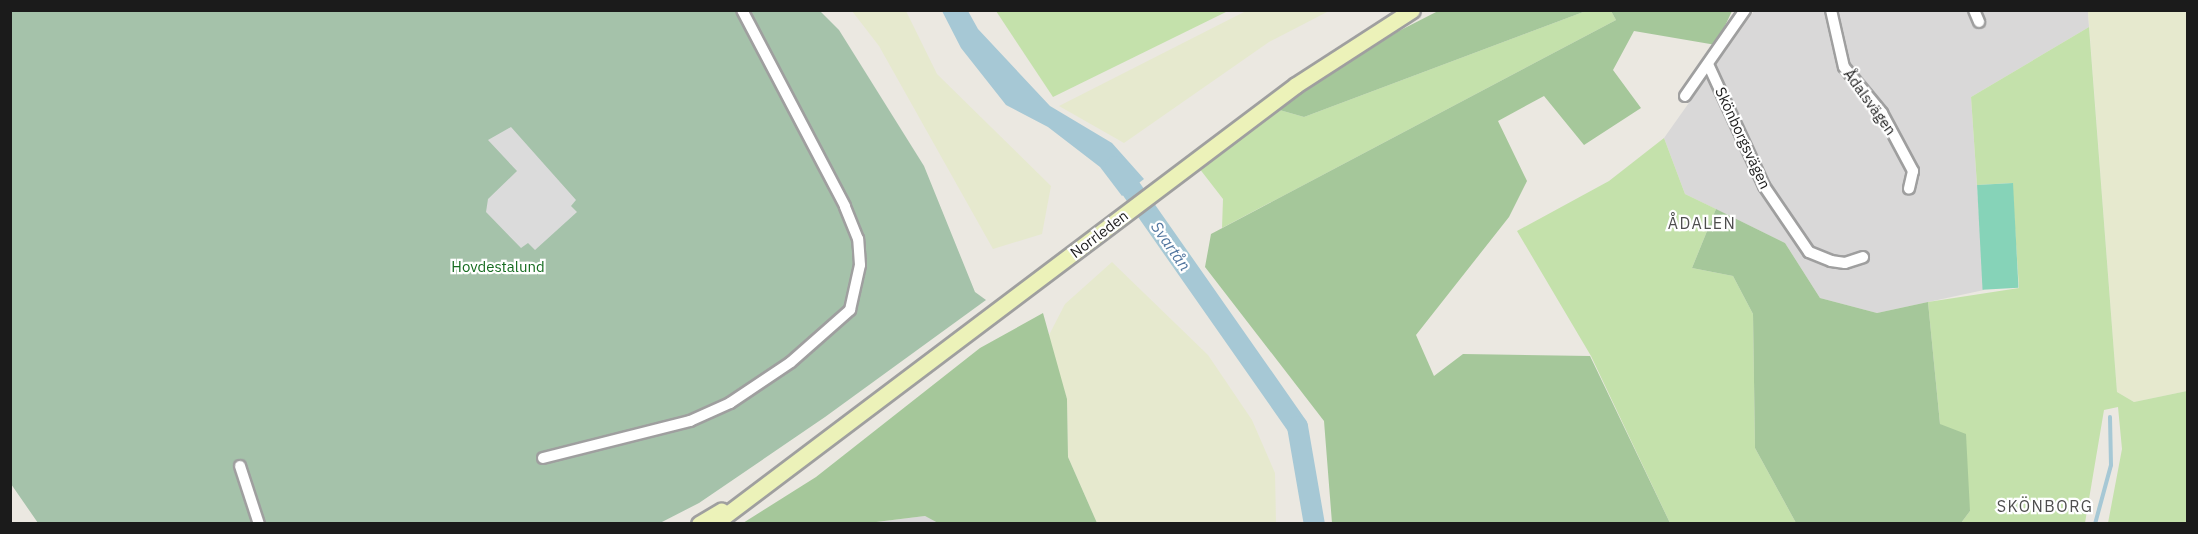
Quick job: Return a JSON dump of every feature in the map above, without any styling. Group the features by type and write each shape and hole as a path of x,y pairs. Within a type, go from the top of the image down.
{"main road":[{"name":"Norrleden","path":"714,524 1268,105 1343,52 1412,10"},
{"name":"Norrleden","path":"699,524 792,467"}],"street":[{"path":"543,458 690,421 730,404 771,377 850,310 860,265 858,239 845,206 742,10"},
{"name":"Skönborgsvägen","path":"1685,96 1745,10"},
{"name":"Ådalsvägen","path":"1831,10 1844,67 1887,120 1913,171 1909,189"},
{"path":"1974,10 1979,22"},
{"name":"Skönborgsvägen","path":"1708,64 1764,186 1809,252 1832,261 1845,263 1863,257"},
{"path":"240,466 260,524"}],"shaded area":[{"path":"1754,11 2088,11 2089,27 1971,97 1984,290 1877,313 1820,298 1785,243 1685,194 1664,138"},
{"path":"511,127 576,200 571,206 577,212 535,250 528,243 521,248 486,212 488,199 517,171 488,140"},
{"path":"925,516 940,523 860,524"}],"green space":[{"name":"Hovdestalund","path":"10,11 820,11 839,30 924,166 975,292 986,300 825,417 699,503 660,523 38,523 11,484"},
{"path":"852,11 906,11 937,74 1051,186 1042,234 993,249 879,46"},
{"path":"996,11 1228,11 1053,97"},
{"path":"1246,11 1329,11 1269,42 1124,143 1059,106"},
{"path":"1438,11 1586,11 1304,117 1276,109 1397,32"},
{"path":"1586,11 1611,11 1616,20 1222,228 1223,199 1199,168 1276,109 1304,117"},
{"path":"1611,11 1732,11 1716,45 1634,31 1613,70 1641,108 1584,145 1544,96 1498,121 1527,181 1509,217 1416,335 1434,376 1463,354 1590,356 1670,523 1332,523 1324,421 1205,267 1211,234 1616,20"},
{"path":"2088,11 2187,11 2187,391 2134,402 2117,392"},
{"path":"2089,27 2117,392 2134,402 2187,391 2187,523 2108,523 2122,449 2118,407 2104,410 2085,523 1961,523 1970,511 1940,424 1928,302 2019,288 2012,183 1977,185 1971,97"},
{"path":"1664,138 1685,194 1716,209 1692,268 1733,276 1753,314 1755,448 1796,523 1670,523 1591,356 1517,231 1609,181"},
{"path":"2013,183 2018,288 1983,290 1977,185"},
{"path":"1716,209 1785,243 1820,298 1877,313 1928,302 1940,424 1966,434 1970,511 1961,523 1796,523 1755,448 1753,314 1733,276 1692,268"},
{"path":"1112,262 1208,355 1252,420 1275,473 1276,523 1097,523 1068,457 1067,399 1047,339 1065,304"},
{"path":"1043,313 1067,399 1068,457 1097,523 940,524 925,516 860,524 743,523 816,477 980,348"}],"water":[{"path":"942,11 968,11 978,29 1050,106 1112,143 1144,179 1122,196 1100,167 1048,127 1006,105 961,48"}],"waterway":[{"name":"Svartån","path":"1115,166 1297,426 1314,524"},
{"path":"2095,524 2111,465 2110,417"}],"district":[{"name":"ÅDALEN","path":"1702,223"},
{"name":"SKÖNBORG","path":"2045,506"}]}
